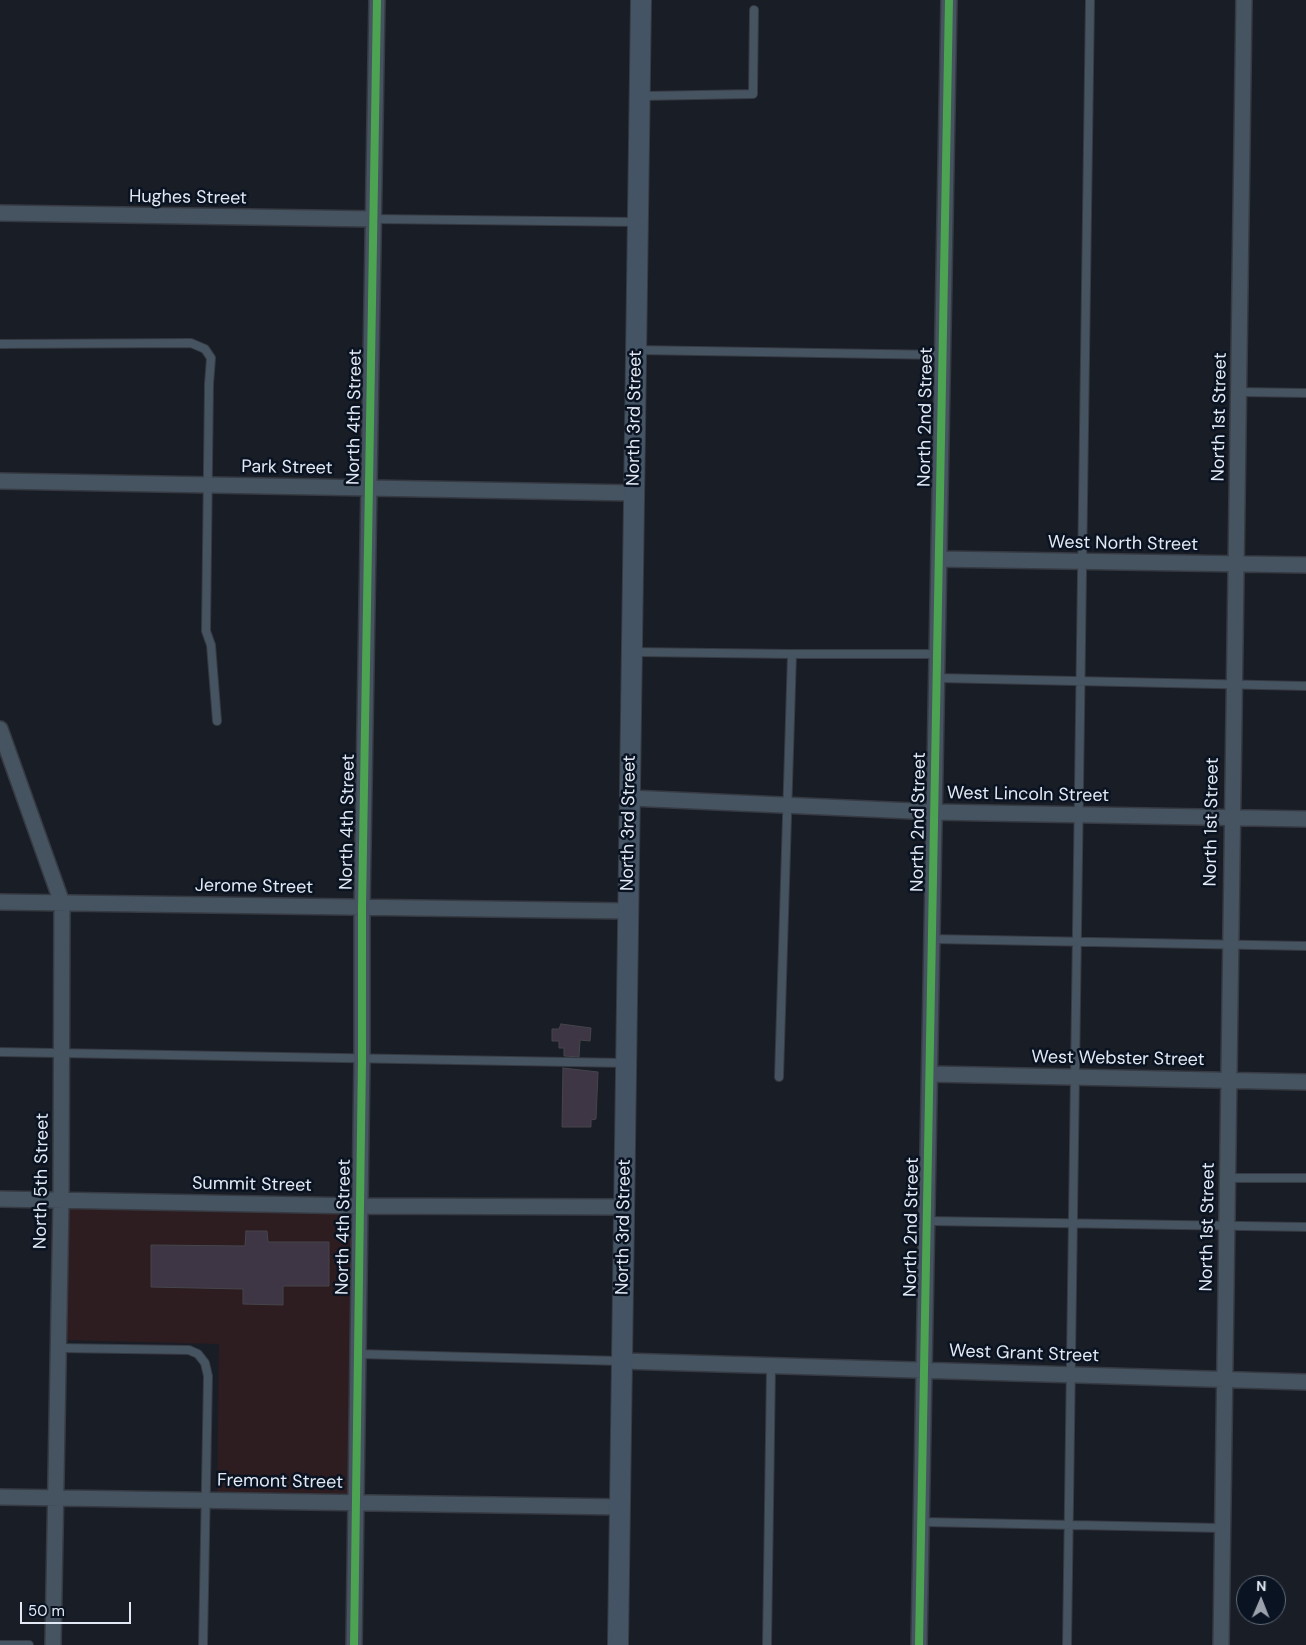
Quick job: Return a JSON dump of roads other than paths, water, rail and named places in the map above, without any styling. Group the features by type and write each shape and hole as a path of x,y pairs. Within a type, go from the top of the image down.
{"street":[{"name":"North 4th Street","path":"354,1645 362,1059 362,907 377,0"},
{"name":"North 3rd Street","path":"618,1645 641,0"},
{"name":"North 2nd Street","path":"919,1645 949,0"},
{"name":"North 1st Street","path":"1221,1645 1231,817 1237,564 1244,0"},
{"name":"Hughes Street","path":"0,214 374,219"},
{"name":"Park Street","path":"0,481 634,493"},
{"name":"West North Street","path":"939,559 1306,565"},
{"name":"North 5th Street","path":"0,728 62,903 61,1200 53,1645"},
{"name":"West Lincoln Street","path":"630,798 934,812 1306,819"},
{"name":"Jerome Street","path":"0,902 628,911"},
{"name":"West Webster Street","path":"930,1074 1306,1082"},
{"name":"Summit Street","path":"0,1199 360,1206 624,1207"},
{"name":"West Grant Street","path":"622,1361 1306,1382"},
{"name":"Fremont Street","path":"0,1497 620,1507"}],"lane":[{"path":"1067,1645 1090,0"},
{"path":"640,96 753,94 754,10"},
{"path":"374,219 638,222"},
{"path":"0,344 191,343 205,349 212,358 206,631 211,645 217,721"},
{"path":"636,350 942,355"},
{"path":"1239,392 1306,393"},
{"path":"632,652 937,654"},
{"path":"779,1077 792,654"},
{"path":"937,678 1306,686"},
{"path":"932,939 1306,946"},
{"path":"0,1052 626,1063"},
{"path":"1227,1178 1306,1178"},
{"path":"927,1221 1306,1227"},
{"path":"58,1348 189,1350 198,1354 205,1363 208,1376 203,1645"},
{"path":"358,1354 622,1361"},
{"path":"767,1645 771,1366"},
{"path":"922,1522 1222,1528"},
{"path":"0,1645 29,1645"}]}
